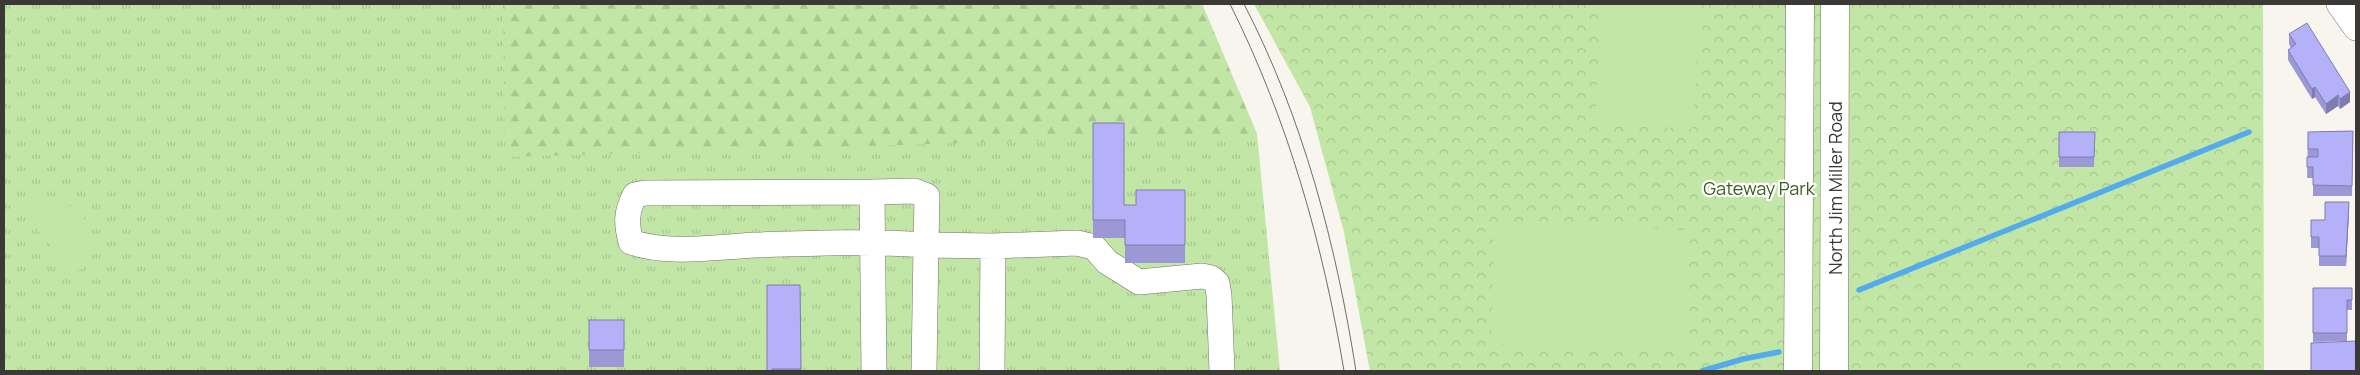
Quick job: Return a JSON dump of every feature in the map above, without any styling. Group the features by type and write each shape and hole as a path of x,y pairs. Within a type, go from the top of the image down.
{"main road":[{"name":"North Jim Miller Road","path":"1798,371 1800,4"},
{"name":"North Jim Miller Road","path":"1834,371 1835,4"}],"street":[{"path":"2339,4 2356,28"},
{"path":"924,371 926,245 927,196 914,191 645,193 635,195 628,207 626,223 631,242 647,247 703,248 872,241 926,245 993,246 1077,243 1094,247 1107,262 1139,282 1202,276 1211,278 1217,283 1219,295 1222,371"},
{"path":"872,192 874,371"},
{"path":"992,371 993,246"}],"green space":[{"path":"4,4 1202,4 1257,134 1280,371 4,371"},
{"path":"503,4 1202,4 1257,134 505,157"},
{"name":"Gateway Park","path":"1254,4 2263,4 2264,371 1370,371 1344,232 1310,107"},
{"path":"1602,4 1700,4 1693,129 1595,124"},
{"path":"40,193 74,209 88,225 91,250 85,266 79,270 73,271 61,264 45,238 22,211 26,199"},
{"path":"1494,224 1690,230 1686,350 1491,344"},
{"path":"1975,356 2019,356 2019,371 1975,371"}],"building":[{"path":"2307,23 2350,92 2340,99 2338,95 2326,104 2315,87 2312,89 2288,50 2296,44 2289,34"},
{"path":"1093,123 1124,123 1124,205 1136,205 1136,190 1185,190 1185,245 1125,245 1125,220 1093,220"},
{"path":"2353,131 2352,186 2313,185 2313,167 2307,167 2307,157 2318,157 2318,149 2308,149 2308,132"},
{"path":"2059,132 2095,132 2094,157 2059,157"},
{"path":"2325,202 2349,202 2346,256 2319,256 2319,237 2311,237 2311,220 2325,220"},
{"path":"767,285 800,285 801,369 772,369 772,371 766,371"},
{"path":"2313,288 2352,288 2352,300 2347,300 2347,333 2313,333"},
{"path":"589,320 624,320 624,350 589,350"},
{"path":"2356,341 2356,371 2311,371 2311,343"}],"waterway":[{"path":"1859,290 2249,132"},
{"path":"1702,371 1743,359 1779,352"}],"tram line":[{"path":"1230,4 1269,92 1301,183 1325,276 1344,371"},
{"path":"1244,4 1284,92 1315,183 1338,276 1356,371"}]}
